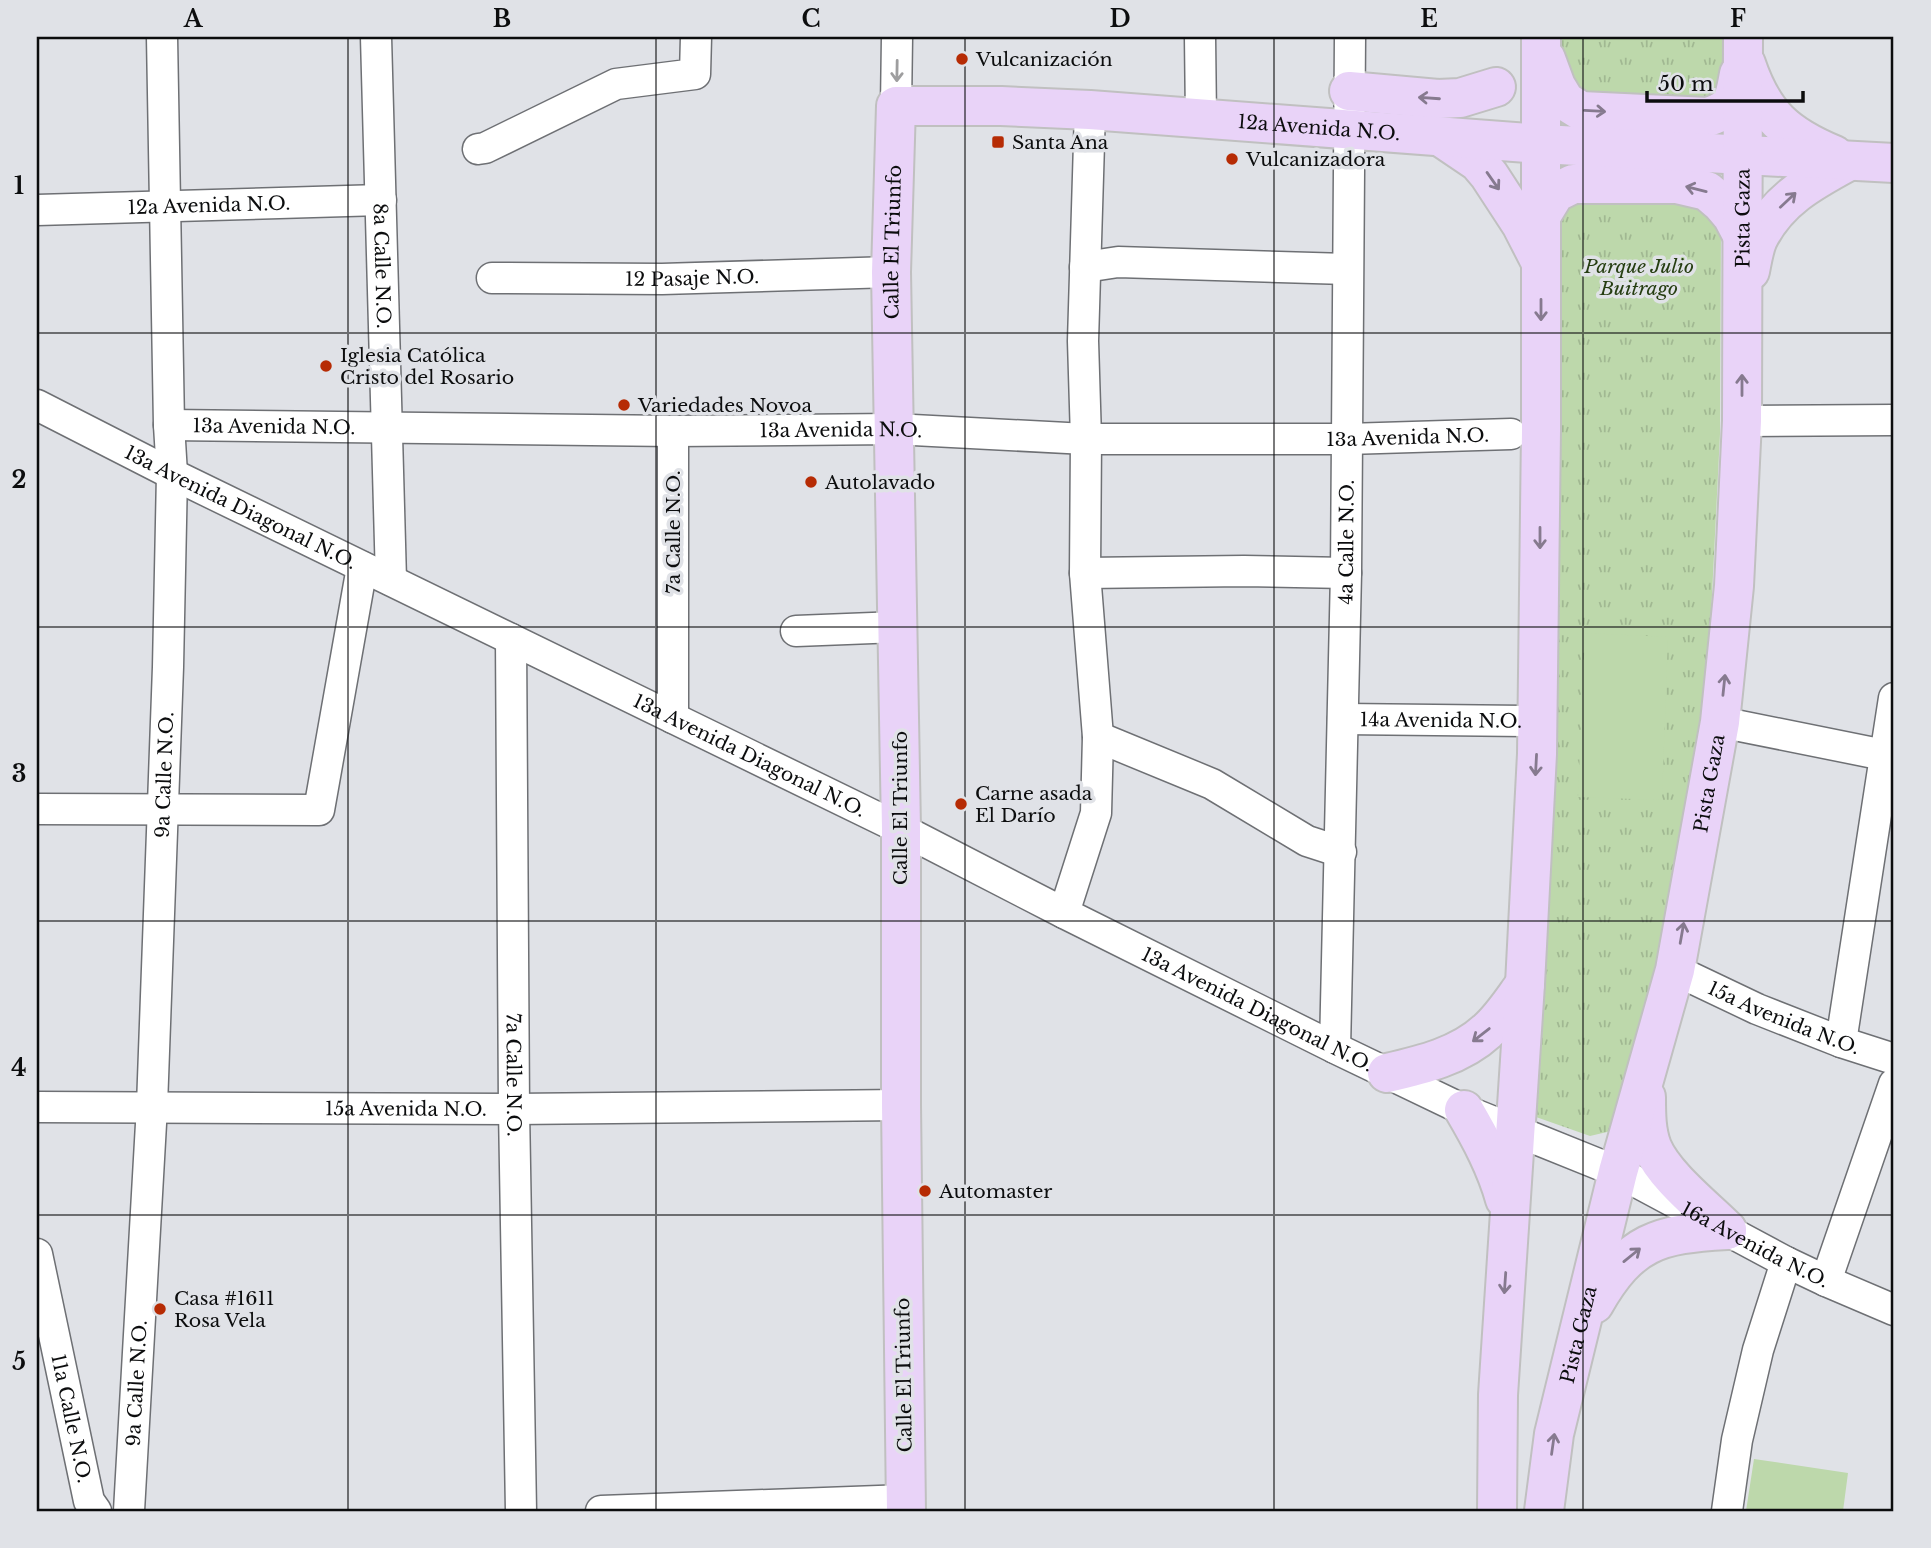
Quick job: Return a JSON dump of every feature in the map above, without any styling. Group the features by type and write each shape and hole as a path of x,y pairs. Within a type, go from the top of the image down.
{"main road":[{"path":"1536,40 1565,102 1581,111 1708,117 1729,108 1743,46"},
{"path":"1536,40 1472,114 1441,137 1478,162 1489,175 1521,224 1541,263"},
{"path":"1497,1511 1497,1395 1525,984 1537,721 1540,593 1541,144 1536,40"},
{"path":"1743,46 1751,79 1763,103 1780,123 1800,139 1849,161"},
{"name":"Pista Gaza","path":"1544,1511 1554,1434 1618,1172 1675,970 1720,722 1734,586 1742,421 1743,46"},
{"path":"1349,92 1437,99 1460,98 1496,87"},
{"name":"12a Avenida N.O.","path":"896,106 1001,106 1090,110 1541,144 1894,163"},
{"name":"Calle El Triunfo","path":"896,106 891,272 901,829 906,1506"},
{"path":"1741,304 1757,241 1769,221 1785,202 1805,185 1849,161"},
{"path":"1541,216 1555,193 1573,184 1677,184 1707,191 1732,216 1742,235"},
{"path":"1387,1073 1426,1064 1474,1041 1488,1031 1525,984"},
{"path":"1647,1070 1648,1134 1656,1153 1667,1170 1727,1230"},
{"path":"1464,1110 1499,1178 1510,1215"},
{"path":"1580,1330 1612,1275 1639,1249 1676,1234 1727,1230"}],"street":[{"name":"9a Calle N.O.","path":"129,1511 152,1106 168,667 172,474 162,37"},
{"name":"8a Calle N.O.","path":"376,37 391,580"},
{"path":"478,149 616,84 695,74 695,37"},
{"path":"896,106 897,37"},
{"path":"1200,37 1201,119"},
{"name":"4a Calle N.O.","path":"1335,1048 1346,573 1350,37"},
{"path":"1064,913 1096,813 1098,737 1084,573 1086,439 1083,341 1090,110"},
{"name":"12a Avenida N.O.","path":"37,210 381,200"},
{"path":"1085,267 1118,262 1347,269"},
{"name":"12 Pasaje N.O.","path":"492,278 662,279 891,272"},
{"name":"13a Avenida Diagonal N.O.","path":"37,405 172,474 901,829 1335,1048 1464,1110 1618,1172"},
{"path":"1742,421 1894,421"},
{"name":"13a Avenida N.O.","path":"169,425 673,431 894,429 1086,439 1347,439 1511,434"},
{"name":"7a Calle N.O.","path":"673,431 673,718"},
{"path":"37,809 319,810 362,567"},
{"path":"1084,573 1346,573"},
{"path":"796,631 898,627"},
{"name":"7a Calle N.O.","path":"511,639 514,1109 521,1511"},
{"path":"1841,1042 1890,756 1894,698"},
{"name":"14a Avenida N.O.","path":"1343,719 1537,721"},
{"path":"1720,722 1890,756"},
{"path":"1098,737 1212,784 1307,841 1341,852"},
{"name":"15a Avenida N.O.","path":"1675,970 1757,1009 1841,1042 1894,1059"},
{"path":"1826,1281 1894,1084"},
{"name":"15a Avenida N.O.","path":"37,1107 514,1109 901,1105"},
{"name":"16a Avenida N.O.","path":"1618,1172 1786,1262 1894,1310"},
{"name":"11a Calle N.O.","path":"37,1254 92,1506"},
{"path":"1727,1511 1737,1440 1758,1350 1786,1262"},
{"path":"601,1511 906,1506"}],"green space":[{"path":"1560,37 1730,37 1729,81 1710,103 1589,99 1572,87 1560,55"},
{"name":"Parque Julio Buitrago","path":"1573,194 1704,196 1721,219 1720,434 1710,635 1695,786 1659,957 1619,1122 1607,1132 1590,1136 1536,1117 1556,210"},
{"path":"1585,633 1668,637 1662,800 1578,797"},
{"path":"1754,1459 1848,1473 1843,1511 1746,1511"}],"place":[{"name":"Vulcanización","path":"962,59"},
{"name":"Santa Ana","path":"998,142"},
{"name":"Vulcanizadora","path":"1232,159"},
{"name":"Iglesia Católica Cristo del Rosario","path":"326,366"},
{"name":"Variedades Novoa","path":"624,405"},
{"name":"Autolavado","path":"811,482"},
{"name":"Carne asada El Darío","path":"961,804"},
{"name":"Automaster","path":"925,1191"},
{"name":"Casa #1611 Rosa Vela","path":"160,1309"}]}
